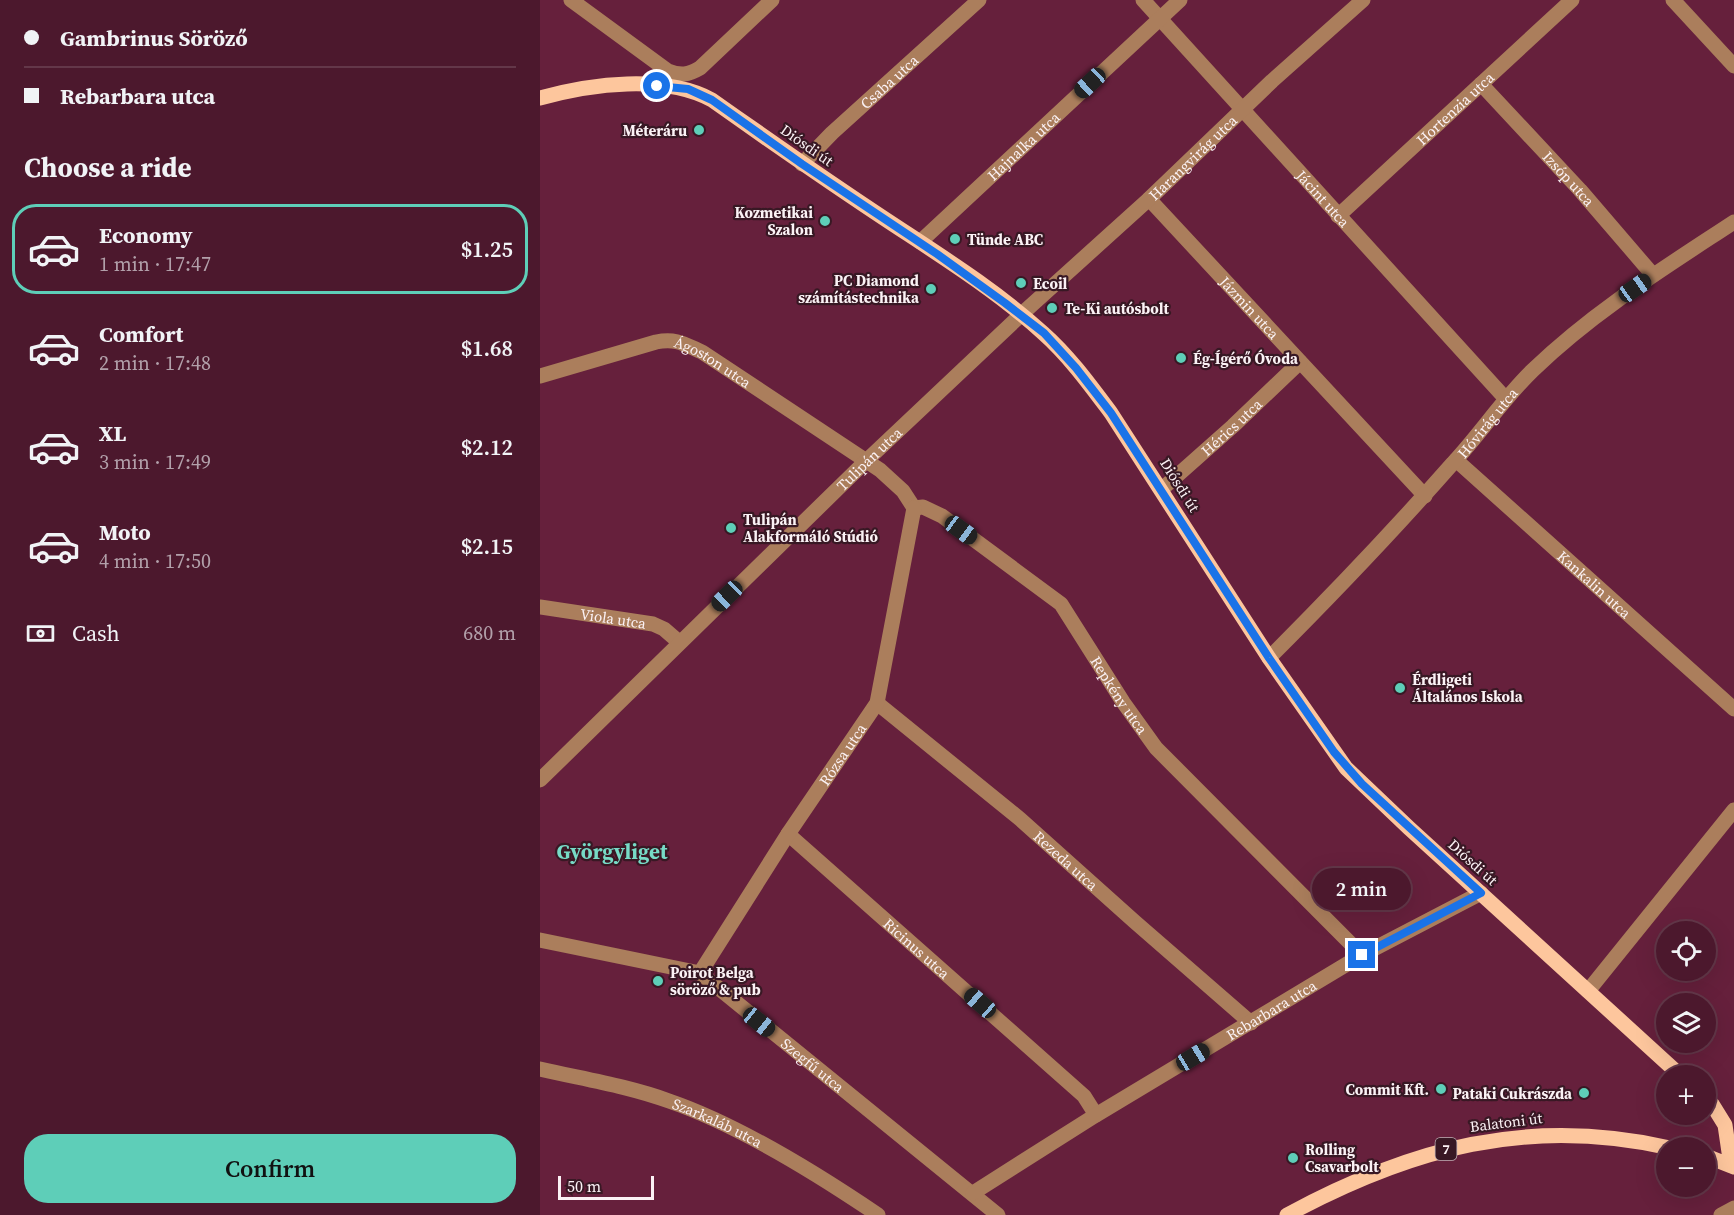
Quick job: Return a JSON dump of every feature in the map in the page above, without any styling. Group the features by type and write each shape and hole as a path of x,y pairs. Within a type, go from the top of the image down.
{"main road":[{"name":"Diósdi út","path":"540,98 565,91 634,84 688,89 712,100 802,164 920,242 1044,333 1085,378 1111,413 1269,658 1347,768 1370,792 1669,1065"},
{"path":"1716,1106 1734,1120"},
{"path":"1716,1112 1725,1125 1733,1166"},
{"name":"Balatoni út","path":"1287,1215 1353,1182 1447,1148 1532,1135 1570,1134 1656,1144"},
{"path":"1716,1152 1727,1143"},
{"path":"1716,1160 1733,1166"}],"street":[{"path":"571,0 668,71 677,75 690,74 700,68 772,0"},
{"name":"Csaba utca","path":"802,164 832,133 979,0"},
{"name":"Jácint utca","path":"1143,0 1505,398"},
{"name":"Hajnalka utca","path":"920,242 1180,0"},
{"name":"Harangvirág utca","path":"1021,315 1363,0"},
{"name":"Hortenzia utca","path":"1338,216 1572,0"},
{"path":"1673,0 1734,66"},
{"name":"Izsóp utca","path":"1481,84 1580,190 1653,275"},
{"name":"Jázmin utca","path":"1149,199 1425,496"},
{"name":"Hóvirág utca","path":"1269,658 1326,602 1425,496 1505,398 1566,339 1653,275 1734,222"},
{"name":"Tulipán utca","path":"540,780 866,461 1021,315"},
{"name":"Ágoston utca","path":"540,376 656,342 678,341 702,352 866,461"},
{"name":"Hérics utca","path":"1162,489 1300,362"},
{"name":"Kankalin utca","path":"1456,460 1734,709"},
{"path":"866,461 893,480 914,508"},
{"name":"Repkény utca","path":"914,508 923,507 942,516 1061,604 1136,722 1156,748 1362,955"},
{"name":"Rózsa utca","path":"700,973 788,834 877,703 914,508"},
{"name":"Viola utca","path":"540,607 653,624 664,629 679,642"},
{"name":"Rezeda utca","path":"877,703 1020,819 1251,1023"},
{"path":"1588,991 1734,810"},
{"name":"Ricinus utca","path":"788,834 1084,1096 1096,1115"},
{"name":"Rebarbara utca","path":"973,1193 1096,1115 1362,955 1481,893"},
{"name":"Szegfű utca","path":"540,940 700,973 998,1215"},
{"name":"Szarkaláb utca","path":"540,1069 658,1098 702,1114 834,1185 878,1215"},
{"path":"1721,1215 1734,1208"}],"place":[{"name":"Méteráru","path":"699,130"},
{"name":"Kozmetikai Szalon","path":"825,221"},
{"name":"Tünde ABC","path":"955,239"},
{"name":"Ecoil","path":"1021,283"},
{"name":"PC Diamond számítástechnika","path":"931,289"},
{"name":"Te-Ki autósbolt","path":"1052,308"},
{"name":"Ég-Ígérő Óvoda","path":"1181,358"},
{"name":"Tulipán Alakformáló Stúdió","path":"731,528"},
{"name":"Érdligeti Általános Iskola","path":"1400,688"},
{"name":"Poirot Belga söröző & pub","path":"658,981"},
{"name":"Commit Kft.","path":"1441,1089"},
{"name":"Pataki Cukrászda","path":"1584,1093"},
{"name":"Rolling Csavarbolt","path":"1293,1158"}],"district":[{"name":"Györgyliget","path":"612,851"}],"route":[{"path":"657,86 688,89 712,100 1005,303 1044,333 1085,378 1133,445 1269,658 1334,752 1362,784 1481,893 1362,955"}]}
